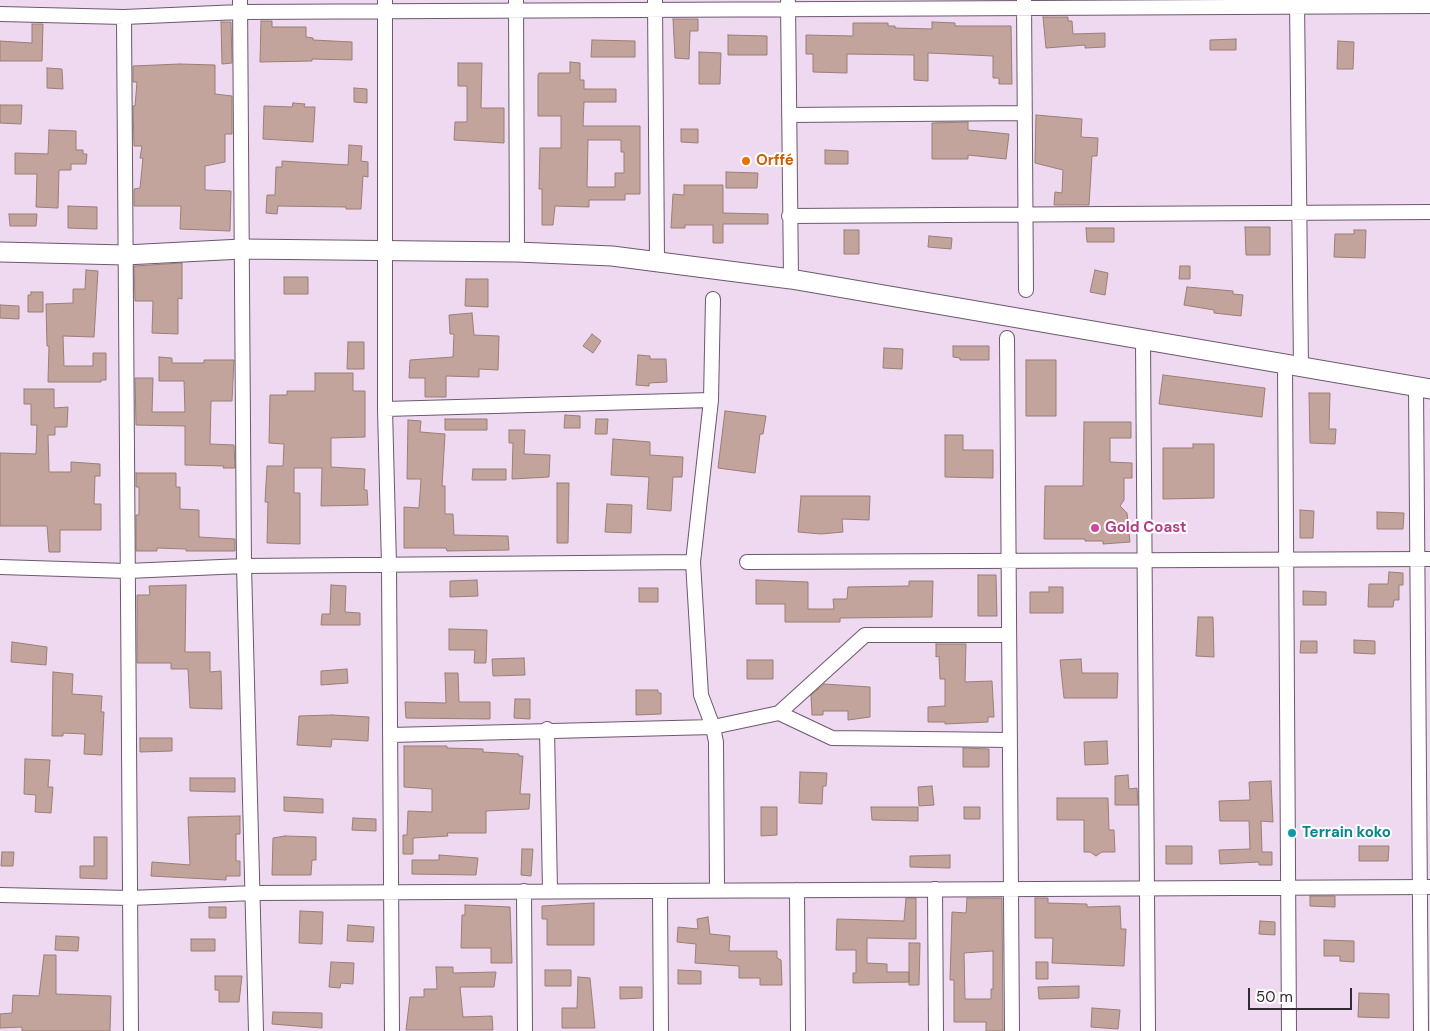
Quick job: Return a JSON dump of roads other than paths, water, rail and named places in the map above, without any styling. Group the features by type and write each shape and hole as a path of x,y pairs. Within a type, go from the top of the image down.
{"main road":[{"path":"0,252 125,255 242,249 517,252 596,255 657,260 791,278 1143,341 1423,388"}],"street":[{"path":"1289,1031 1286,560 1299,213 1297,3"},
{"path":"0,14 124,17 240,6 1297,3 1430,6"},
{"path":"1024,4 1026,290"},
{"path":"516,5 517,252"},
{"path":"655,5 657,260"},
{"path":"788,5 791,278"},
{"path":"240,6 244,566 254,892 256,1031"},
{"path":"385,6 385,409 389,565 392,1031"},
{"path":"124,17 131,1031"},
{"path":"789,115 1025,113"},
{"path":"789,216 1430,212"},
{"path":"713,299 711,400 693,562 701,695 713,726 716,742 717,890"},
{"path":"1007,338 1012,1031"},
{"path":"1143,341 1148,1031"},
{"path":"1421,1031 1425,887 1423,388"},
{"path":"385,409 711,400"},
{"path":"747,562 1424,559"},
{"path":"0,567 127,571 244,566 693,562"},
{"path":"390,735 547,729 713,726 779,712 865,635 1009,634"},
{"path":"779,712 832,738 1010,740"},
{"path":"547,729 550,891"},
{"path":"0,895 130,898 254,892 1425,887"},
{"path":"935,889 936,1031"},
{"path":"797,890 798,1031"},
{"path":"524,891 526,1031"},
{"path":"660,891 662,1031"}],"place":[{"name":"Orffé","path":"746,161"},
{"name":"Gold Coast","path":"1095,528"},
{"name":"Terrain koko","path":"1292,833"}]}
